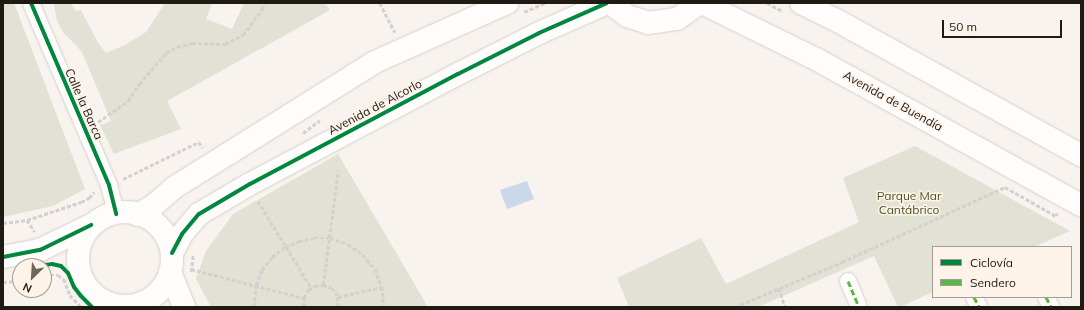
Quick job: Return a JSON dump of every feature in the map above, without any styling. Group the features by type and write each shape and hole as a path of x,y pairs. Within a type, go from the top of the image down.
{"street":[{"name":"Calle la Barca","path":"31,3 38,23 109,185 116,214"},
{"path":"38,23 44,3"},
{"name":"Avenida de Alcorlo","path":"171,262 182,234 199,214 250,184 458,74 539,33 607,3"},
{"path":"610,3 627,16 648,22 677,19 701,3"},
{"name":"Avenida de Buendía","path":"701,3 816,59 1081,205"},
{"path":"801,3 830,12 1081,155"},
{"path":"138,215 153,206 175,187 361,70 404,49 507,6"},
{"path":"45,258 91,226 116,214 138,215 150,220 161,228 167,236 171,262 184,307"},
{"path":"91,226 82,240 79,261 83,279 89,289 100,299 124,306 153,305 163,289 171,262"},
{"path":"46,258 57,251 66,253 79,261"},
{"path":"3,257 24,258"},
{"path":"848,281 859,307"},
{"path":"974,298 979,307"},
{"path":"1046,298 1051,307"}],"path":[{"path":"100,129 97,122 128,101 139,84 166,54 177,47 192,43 225,44 243,35 262,10 264,3"},
{"path":"380,3 404,49"},
{"path":"507,6 546,3"},
{"path":"299,136 323,118"},
{"path":"323,284 338,171"},
{"path":"3,223 27,220 81,202 93,193 95,186 93,177 104,173"},
{"path":"735,307 849,258 1005,187 1056,216"},
{"path":"256,198 311,288"},
{"path":"254,307 256,285 262,270 272,257 285,247 306,239 330,238 348,244 363,254 375,269 382,286 384,307"},
{"path":"191,276 191,268 195,250"},
{"path":"191,268 304,298"},
{"path":"52,275 58,275 64,279 70,295 81,307"},
{"path":"304,307 304,298 311,288 323,284 332,288 338,297 338,307"},
{"path":"338,297 382,286"},
{"path":"779,288 786,307"}],"green space":[{"path":"3,3 14,3 85,189 53,206 3,217"},
{"path":"57,3 70,3 76,11 81,10 97,41 106,53 125,45 146,32 165,3 212,4 206,19 232,29 244,3 325,3 330,10 167,101 181,129 114,154 100,125 111,121 82,52 63,32 57,21 54,5"},
{"name":"Parque Mar Cantábrico","path":"915,146 1070,231 1036,246 932,246 932,292 900,307 898,307 874,256 758,307 629,307 617,278 701,238 726,284 859,222 843,178"},
{"path":"338,154 428,307 211,307 196,279 206,251 233,214"}],"water":[{"path":"527,181 534,199 507,209 500,190"}],"marked path":[{"path":"848,281 859,307"},
{"path":"974,298 979,307"},
{"path":"1046,298 1051,307"}],"cycle path":[{"path":"31,3 109,185 116,214"},
{"path":"172,253 182,234 199,214 250,184 458,74 539,33 607,3"},
{"path":"3,257 40,250 91,225"},
{"path":"52,264 61,266 68,273 74,287 92,307"}]}
